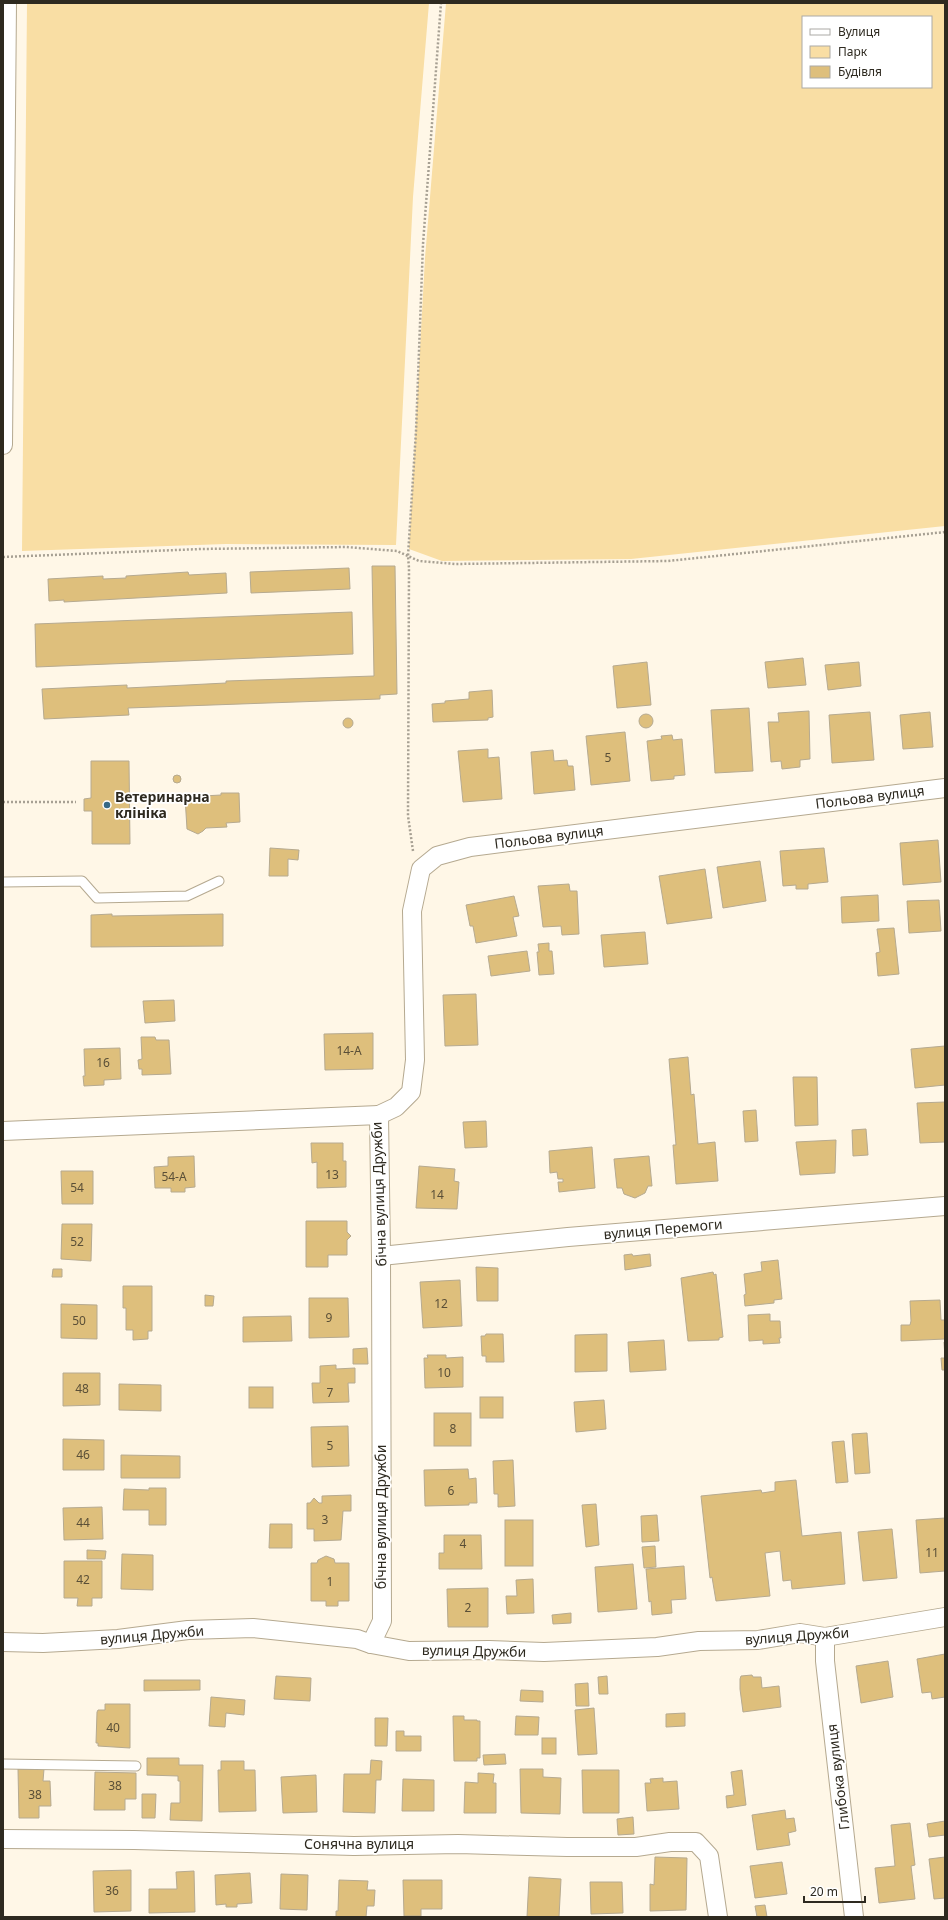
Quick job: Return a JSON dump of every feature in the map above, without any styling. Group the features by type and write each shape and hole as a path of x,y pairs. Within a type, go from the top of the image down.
{"street":[{"path":"3,445 7,3"},
{"name":"Польова вулиця","path":"421,869 437,856 470,846 945,788"},
{"path":"379,1115 396,1107 411,1092 415,1060 412,911 421,869"},
{"name":"бічна вулиця Дружби","path":"3,1131 379,1115 382,1621 371,1644"},
{"name":"вулиця Перемоги","path":"381,1256 568,1237 945,1206"},
{"name":"вулиця Дружби","path":"3,1642 43,1643 118,1639 188,1630 253,1628 358,1639 371,1644 409,1651 489,1650 544,1652 657,1647 699,1641 758,1640 800,1633 824,1637 945,1617"},
{"name":"Глибока вулиця","path":"824,1637 825,1661 854,1917"},
{"name":"Сонячна вулиця","path":"3,1839 149,1840 354,1846 458,1844 567,1848 636,1847 670,1842 696,1842 709,1856 718,1917"}],"lane":[{"path":"3,882 82,881 97,898 186,896 219,880"},
{"path":"3,1764 136,1766"}],"path":[{"path":"421,869 414,858 408,816 410,568 408,556 416,431 423,244 442,3"},
{"path":"3,557 193,549 346,547 397,552 419,561 455,564 668,561 945,532"},
{"path":"3,802 76,802"}],"green space":[{"path":"27,3 429,3 413,197 396,545 226,544 22,551"},
{"path":"446,3 945,3 945,526 631,559 442,561 409,549 425,258"}],"building":[{"path":"372,566 395,566 397,694 380,695 380,699 128,708 129,715 44,719 42,689 127,685 127,688 226,683 226,681 374,676"},
{"path":"349,568 350,589 251,593 250,572"},
{"path":"188,572 189,575 226,573 227,593 64,602 64,600 49,601 48,579 103,576 103,579 126,578 126,576"},
{"path":"352,612 353,654 36,667 35,624"},
{"path":"803,658 806,685 768,688 765,662"},
{"path":"647,662 651,705 617,708 613,666"},
{"path":"859,662 861,686 828,690 825,665"},
{"path":"492,690 493,717 488,718 488,720 433,722 432,704 445,703 445,701 469,699 469,692"},
{"path":"749,708 753,771 715,773 711,710"},
{"path":"809,711 810,759 800,760 800,767 782,769 781,761 771,762 768,722 779,722 778,713"},
{"path":"870,712 874,760 832,763 829,715"},
{"path":"930,712 933,747 903,749 900,715"},
{"path":"643,714 649,714 653,718 653,724 649,728 643,728 639,724 639,718"},
{"path":"348,718 353,723 348,728 343,723"},
{"path":"625,732 630,781 591,785 586,736"},
{"path":"672,735 673,740 682,739 685,775 674,776 674,779 651,781 647,741 662,739 661,736"},
{"path":"488,749 488,758 499,757 502,799 463,802 458,751"},
{"path":"553,750 554,761 567,760 568,766 573,766 575,790 534,794 531,752"},
{"name":"Ветеринарна клініка","path":"91,761 129,761 130,844 92,844 92,811 84,811 84,799 91,798"},
{"path":"175,775 179,775 181,779 179,783 175,783 173,781 173,777"},
{"path":"221,793 239,793 240,822 226,823 227,827 206,828 198,834 187,829 185,797 221,795"},
{"path":"938,840 941,882 903,885 900,843"},
{"path":"270,848 299,850 298,860 288,859 288,876 269,876"},
{"path":"824,848 828,882 808,884 808,889 796,889 796,885 783,886 780,851"},
{"path":"760,861 766,901 723,908 717,867"},
{"path":"705,869 712,918 667,924 659,876"},
{"path":"569,884 570,891 577,891 579,934 562,935 561,926 543,927 538,886"},
{"path":"878,895 879,921 842,923 841,897"},
{"path":"514,896 519,916 513,917 517,936 476,943 473,926 470,926 466,905"},
{"path":"939,900 941,931 909,933 907,901"},
{"path":"112,914 112,916 223,914 223,946 91,947 91,915"},
{"path":"894,928 899,974 878,976 876,953 880,952 877,929"},
{"path":"645,932 648,964 604,967 601,935"},
{"path":"549,943 549,951 552,951 554,974 539,975 537,952 539,952 538,944"},
{"path":"527,951 530,971 491,976 488,956"},
{"path":"476,994 478,1045 445,1046 443,995"},
{"path":"174,1000 175,1021 145,1023 143,1001"},
{"path":"373,1033 373,1069 325,1070 324,1034"},
{"path":"141,1037 155,1037 156,1040 169,1040 171,1074 142,1075 142,1069 139,1069 138,1060 142,1059"},
{"path":"945,1046 945,1085 915,1088 911,1049"},
{"path":"120,1048 121,1079 104,1080 104,1085 84,1086 84,1049"},
{"path":"688,1057 691,1095 694,1094 698,1144 715,1142 718,1181 676,1184 673,1145 676,1145 669,1059"},
{"path":"793,1077 817,1077 818,1125 795,1126"},
{"path":"945,1102 945,1142 920,1143 917,1103"},
{"path":"756,1110 758,1141 745,1142 743,1111"},
{"path":"486,1121 487,1147 465,1148 463,1122"},
{"path":"866,1129 868,1155 853,1156 852,1130"},
{"path":"836,1140 835,1173 800,1175 796,1142"},
{"path":"311,1143 343,1143 343,1161 346,1161 346,1187 317,1188 317,1162 312,1163"},
{"path":"592,1147 595,1188 559,1192 558,1182 563,1182 563,1179 558,1179 557,1172 550,1173 549,1151"},
{"path":"194,1156 195,1187 185,1188 185,1192 171,1192 171,1188 155,1188 154,1167 168,1166 168,1157"},
{"path":"649,1156 652,1186 648,1186 645,1193 635,1198 624,1194 622,1188 617,1188 614,1159"},
{"path":"419,1166 455,1169 454,1181 459,1182 457,1209 416,1208"},
{"path":"61,1171 93,1171 93,1204 62,1204"},
{"path":"306,1221 347,1221 347,1232 351,1236 347,1240 347,1255 328,1255 328,1267 306,1267"},
{"path":"62,1224 92,1224 91,1261 61,1259"},
{"path":"632,1254 633,1256 650,1254 651,1266 625,1270 624,1255"},
{"path":"778,1260 782,1299 774,1300 774,1303 745,1306 744,1295 746,1294 744,1274 762,1271 761,1262"},
{"path":"476,1267 498,1268 498,1301 477,1301"},
{"path":"53,1269 62,1269 62,1277 52,1277"},
{"path":"713,1272 714,1275 716,1274 723,1337 719,1338 719,1340 688,1341 681,1278"},
{"path":"460,1280 462,1326 423,1328 420,1282"},
{"path":"123,1286 152,1286 152,1331 148,1331 148,1339 133,1340 133,1330 126,1330 126,1308 123,1308"},
{"path":"205,1295 214,1296 213,1306 205,1306"},
{"path":"309,1298 348,1298 349,1337 309,1338"},
{"path":"940,1300 941,1320 945,1320 945,1339 901,1341 901,1325 910,1325 911,1321 910,1301"},
{"path":"61,1304 97,1305 97,1339 61,1338"},
{"path":"770,1314 770,1321 780,1321 780,1343 763,1344 763,1340 749,1341 748,1315"},
{"path":"291,1316 292,1341 243,1342 243,1317"},
{"path":"486,1334 503,1334 504,1362 486,1362 486,1356 482,1356 481,1336 485,1336"},
{"path":"607,1334 607,1371 575,1372 575,1335"},
{"path":"664,1340 666,1370 630,1372 628,1342"},
{"path":"367,1348 368,1364 353,1364 353,1349"},
{"path":"427,1355 446,1355 446,1358 463,1357 463,1387 425,1388 424,1358 428,1358"},
{"path":"941,1358 945,1358 945,1370 942,1370"},
{"path":"336,1365 336,1369 355,1368 355,1383 348,1383 349,1402 313,1403 312,1383 320,1383 320,1366"},
{"path":"63,1373 100,1373 100,1405 63,1406"},
{"path":"119,1384 161,1385 161,1411 119,1410"},
{"path":"249,1387 273,1387 273,1408 249,1408"},
{"path":"480,1397 503,1397 503,1418 480,1418"},
{"path":"604,1400 606,1429 576,1432 574,1402"},
{"path":"434,1413 471,1413 471,1446 434,1446"},
{"path":"348,1426 349,1466 312,1467 311,1427"},
{"path":"867,1433 870,1473 855,1474 852,1434"},
{"path":"63,1439 104,1440 104,1470 63,1470"},
{"path":"844,1441 848,1482 836,1483 832,1442"},
{"path":"121,1455 180,1456 180,1478 121,1478"},
{"path":"513,1460 515,1506 498,1507 498,1494 494,1494 493,1461"},
{"path":"468,1469 469,1479 476,1478 477,1503 469,1503 469,1505 425,1506 424,1470"},
{"path":"796,1480 802,1536 841,1532 845,1584 792,1589 791,1580 783,1581 780,1551 765,1553 770,1596 716,1601 712,1577 710,1578 701,1496 761,1490 762,1493 775,1491 775,1482"},
{"path":"149,1488 166,1488 166,1525 149,1525 149,1510 123,1510 124,1489 149,1490"},
{"path":"351,1495 351,1511 343,1511 341,1540 314,1541 314,1529 307,1529 307,1503 310,1503 314,1498 319,1503 322,1503 322,1496"},
{"path":"596,1504 599,1545 586,1547 582,1505"},
{"path":"102,1507 103,1539 64,1540 63,1508"},
{"path":"657,1515 659,1541 642,1542 641,1516"},
{"path":"945,1518 945,1571 920,1573 916,1520"},
{"path":"505,1520 533,1520 533,1566 505,1566"},
{"path":"270,1524 292,1524 292,1548 269,1548"},
{"path":"892,1529 897,1578 863,1581 858,1532"},
{"path":"444,1535 481,1535 482,1569 439,1569 439,1553 444,1553"},
{"path":"655,1546 656,1567 644,1568 642,1547"},
{"path":"87,1550 106,1551 105,1559 87,1559"},
{"path":"122,1554 153,1555 153,1590 121,1589"},
{"path":"326,1556 334,1559 335,1563 349,1563 349,1601 338,1601 338,1606 326,1606 326,1601 311,1601 311,1563 317,1563 318,1560"},
{"path":"64,1561 102,1561 102,1598 92,1598 92,1606 77,1606 78,1598 64,1598"},
{"path":"633,1564 637,1609 598,1612 595,1567"},
{"path":"684,1566 686,1599 671,1600 672,1613 652,1615 651,1601 649,1602 646,1569"},
{"path":"533,1579 534,1613 507,1614 506,1596 517,1596 516,1580"},
{"path":"488,1588 488,1627 448,1627 447,1589"},
{"path":"571,1613 571,1623 553,1624 552,1615"},
{"path":"945,1654 945,1697 932,1699 931,1692 922,1693 917,1659"},
{"path":"888,1661 893,1697 861,1703 856,1666"},
{"path":"752,1675 753,1677 761,1677 762,1688 779,1686 781,1707 743,1712 740,1679 741,1676"},
{"path":"276,1676 311,1678 310,1701 274,1699"},
{"path":"607,1676 608,1694 599,1694 598,1677"},
{"path":"144,1680 200,1680 200,1690 144,1691"},
{"path":"588,1683 589,1706 576,1706 575,1684"},
{"path":"521,1690 543,1691 543,1702 520,1701"},
{"path":"211,1697 245,1700 244,1715 226,1713 225,1727 209,1726"},
{"path":"105,1704 130,1704 130,1748 98,1746 98,1743 96,1743 97,1712 98,1710 105,1710"},
{"path":"594,1708 597,1754 578,1755 575,1710"},
{"path":"685,1713 685,1726 666,1727 666,1714"},
{"path":"453,1716 464,1716 464,1720 480,1721 480,1758 477,1758 477,1761 454,1761"},
{"path":"516,1716 539,1717 538,1735 515,1735"},
{"path":"375,1718 388,1718 387,1746 375,1746"},
{"path":"396,1731 404,1731 404,1736 421,1736 421,1751 396,1751"},
{"path":"542,1738 556,1738 556,1754 542,1754"},
{"path":"505,1754 506,1764 484,1765 483,1755"},
{"path":"147,1758 179,1758 179,1765 203,1765 202,1821 170,1820 171,1803 180,1803 180,1781 178,1781 178,1776 147,1775"},
{"path":"371,1760 382,1761 381,1780 376,1780 375,1813 343,1812 344,1774 370,1774"},
{"path":"221,1761 244,1761 244,1770 255,1770 256,1811 219,1812 218,1770 221,1770"},
{"path":"18,1769 44,1769 43,1781 50,1781 51,1806 39,1806 39,1818 19,1818"},
{"path":"520,1769 543,1769 543,1777 561,1778 560,1814 521,1813"},
{"path":"582,1770 619,1770 619,1813 583,1813"},
{"path":"742,1770 746,1805 727,1808 726,1796 734,1795 731,1772"},
{"path":"95,1772 136,1773 136,1799 125,1799 125,1810 94,1810"},
{"path":"478,1773 494,1774 493,1783 496,1783 496,1813 464,1813 465,1782 478,1783"},
{"path":"316,1775 317,1812 283,1813 281,1777"},
{"path":"663,1778 663,1782 677,1781 679,1809 647,1811 645,1783 651,1783 650,1779"},
{"path":"403,1779 434,1780 434,1811 402,1811"},
{"path":"142,1794 156,1794 155,1818 142,1818"},
{"path":"785,1810 786,1819 794,1818 796,1831 788,1833 790,1845 757,1850 752,1815"},
{"path":"633,1817 634,1834 618,1835 617,1819"},
{"path":"945,1821 945,1835 929,1837 927,1824"},
{"path":"910,1823 915,1865 911,1866 915,1899 879,1903 875,1868 895,1866 891,1825"},
{"path":"655,1857 687,1858 686,1910 650,1911 650,1884 654,1885"},
{"path":"945,1857 945,1898 934,1899 929,1859"},
{"path":"782,1862 787,1894 755,1898 750,1866"},
{"path":"131,1870 131,1911 94,1912 93,1871"},
{"path":"194,1871 195,1912 149,1913 149,1889 177,1889 176,1872"},
{"path":"250,1873 252,1903 237,1904 237,1907 226,1907 226,1904 216,1905 215,1875"},
{"path":"281,1874 308,1875 307,1910 280,1909"},
{"path":"529,1877 561,1879 559,1917 527,1917"},
{"path":"339,1880 368,1881 367,1890 375,1890 374,1906 367,1906 366,1917 336,1917 336,1911 338,1911"},
{"path":"403,1880 442,1880 442,1909 421,1909 421,1916 404,1916"},
{"path":"590,1882 622,1882 623,1913 591,1914"},
{"path":"765,1905 767,1917 757,1917 755,1906"}],"place":[{"name":"Ветеринарна клініка","path":"107,805"}]}
